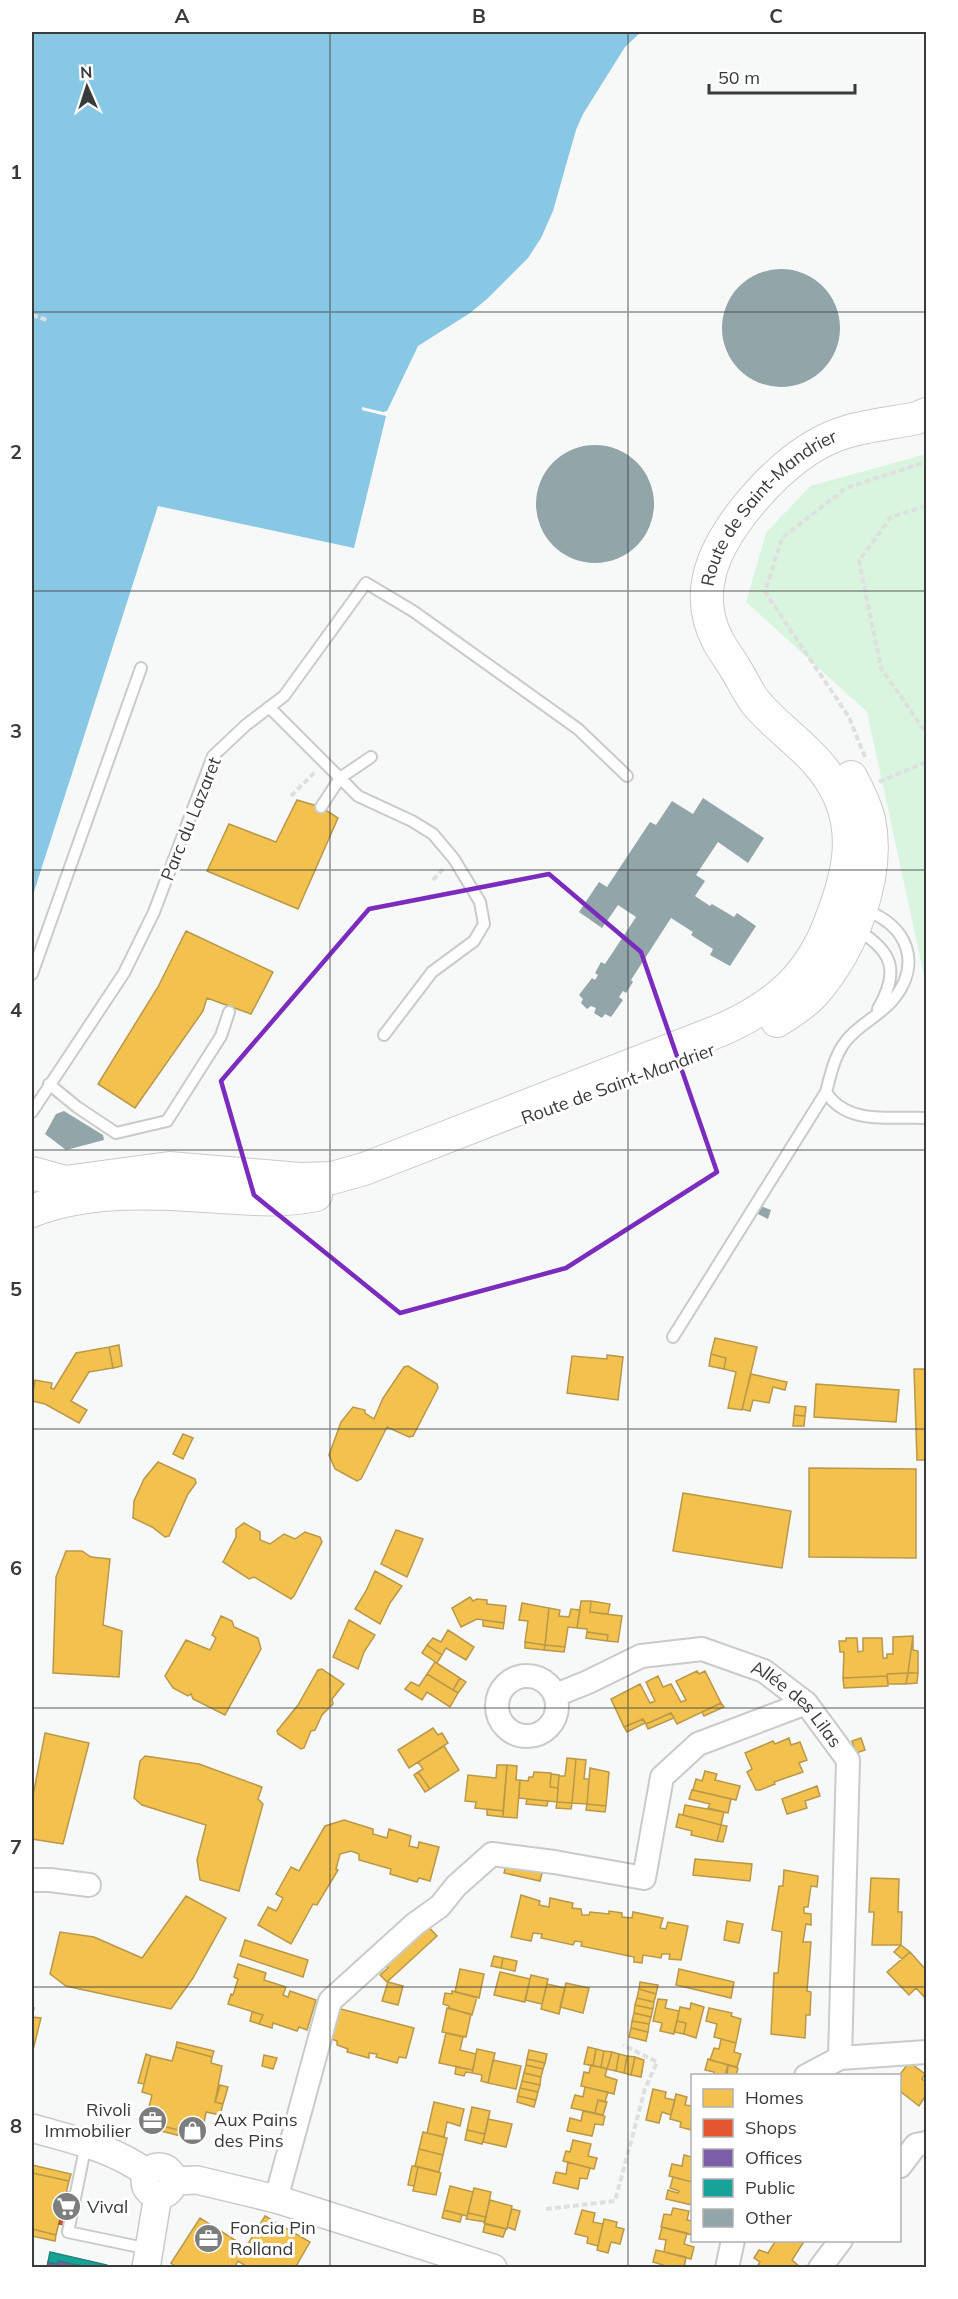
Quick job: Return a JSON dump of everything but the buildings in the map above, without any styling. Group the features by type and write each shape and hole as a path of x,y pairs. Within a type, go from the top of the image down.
{"main road":[{"name":"Route de Saint-Mandrier","path":"32,1210 63,1202 135,1193 264,1200 302,1198 369,1179 626,1080 745,1038 791,1013 813,995 843,952 848,919 848,831 840,798 817,760 756,703 717,640 706,590 711,566 725,535 753,500 782,470 817,443 847,431 917,418 927,414"},
{"name":"Route de Saint-Mandrier","path":"32,1173 65,1182 169,1168 300,1179 332,1178 364,1169 753,1016 777,999 848,919 871,854 869,820 859,791 844,765 801,722 737,670"},
{"path":"32,1182 32,1202"}],"street":[{"name":"Allée des Lilas","path":"556,1695 641,1656 702,1649 764,1671 806,1703 848,1760 840,2058"},
{"path":"276,2199 330,2001 415,1924 440,1906 456,1886 492,1854 644,1878 662,1777 698,1744 806,1703"},
{"path":"32,1880 89,1885"},
{"path":"810,2074 840,2058 927,2052"},
{"path":"32,2128 127,2159 159,2183 197,2180 276,2199 493,2268"},
{"path":"901,2165 916,2145 927,2143"},
{"path":"147,2258 159,2183"},
{"path":"727,2268 733,2242"},
{"path":"820,2268 840,2242"}],"lane":[{"name":"Parc du Lazaret","path":"32,1112 124,973 162,892 213,756 284,696 366,583 413,611 579,729 627,776"},
{"path":"32,974 141,668"},
{"path":"269,707 358,796 412,821 433,834 454,859 480,902 484,924 474,941 432,972 384,1035"},
{"path":"321,807 340,778 371,757"},
{"path":"673,1337 826,1092 841,1048 848,1038 891,1002 904,985 910,959 906,945 898,931 879,917 848,919"},
{"path":"848,919 872,939 889,961 890,986 874,1018"},
{"path":"49,1084 77,1107 116,1133 167,1121 221,1036 230,1012"},
{"path":"32,1088 41,1096"},
{"path":"826,1092 832,1102 847,1111 865,1117 927,1118"},
{"path":"86,2144 68,2232 147,2258"}],"path":[{"path":"32,315 47,320"},
{"path":"867,761 849,717 765,592 782,538 846,488 927,462"},
{"path":"927,506 891,517 859,561 881,668 927,733"},
{"path":"859,791 927,762"},
{"path":"546,2209 615,2201 645,2089 657,2062 623,2045"}],"highlighted area":[{"path":"549,874 641,952 717,1172 566,1268 400,1313 254,1195 221,1081 369,909"}],"green space":[{"path":"926,454 926,985 867,712 746,602 766,533 810,486"}],"water":[{"path":"32,32 641,32 625,47 583,114 576,130 553,211 541,238 528,258 470,313 418,346 387,411 362,407 362,410 386,416 354,548 158,506 32,898"}],"place":[{"name":"Rivoli Immobilier","path":"152,2120"},
{"name":"Aux Pains des Pins","path":"193,2130"},
{"name":"Vival","path":"66,2207"},
{"name":"Foncia Pin Rolland","path":"209,2238"}]}
